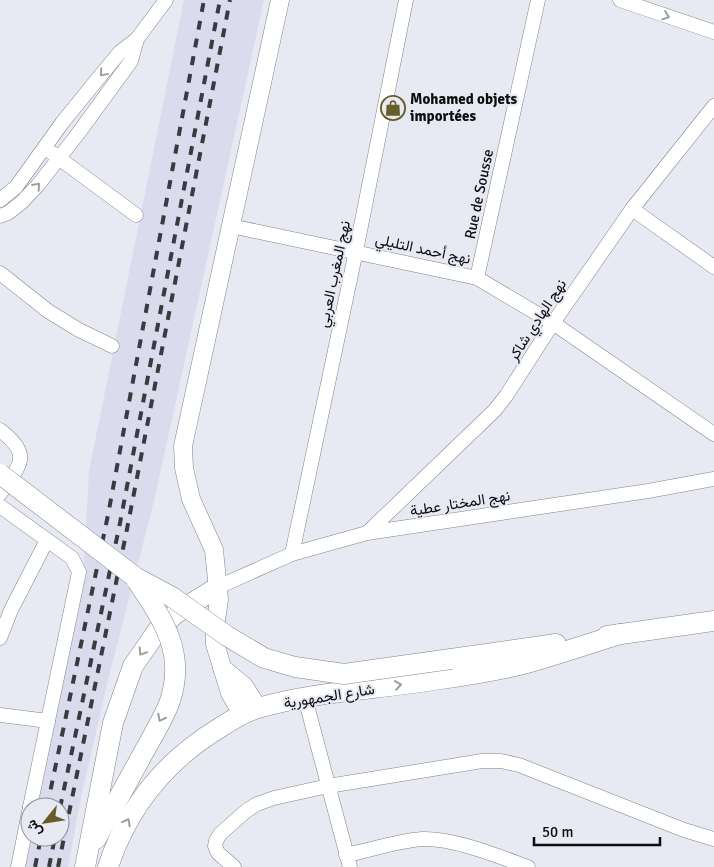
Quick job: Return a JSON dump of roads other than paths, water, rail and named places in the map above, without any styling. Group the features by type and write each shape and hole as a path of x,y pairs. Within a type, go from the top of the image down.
{"main road":[{"path":"0,474 135,577 172,598 264,658 295,667 344,674 714,620"},
{"path":"85,862 170,702 176,663 173,648 166,628 135,577"},
{"path":"85,862 113,723 133,666 158,630 175,614 218,587"},
{"name":"شارع الجمهورية","path":"108,867 115,846 130,816 145,793 185,751 206,736 250,711 305,698 434,680 512,666 620,634"}],"street":[{"path":"0,200 16,187 62,123 120,52 137,39 166,0"},
{"path":"250,711 230,694 222,668 216,644 215,627 219,600 214,550 191,499 184,468 183,446 280,0"},
{"name":"نهج المغرب العربي","path":"292,554 356,251 406,0"},
{"name":"Rue de Sousse","path":"477,278 538,0"},
{"path":"620,0 714,32"},
{"path":"0,216 8,213 22,202 59,158 131,61 137,39"},
{"name":"نهج الهادي شاكر","path":"366,533 495,410 632,209 712,115"},
{"path":"45,148 136,215"},
{"path":"632,209 714,267"},
{"name":"نهج أحمد التليلي","path":"231,226 477,278 553,323 714,434"},
{"path":"0,273 48,311 79,330 112,346"},
{"path":"0,430 16,444 20,449 21,456 18,466 0,494"},
{"name":"نهج المختار عطية","path":"218,587 292,554 366,533 648,491 714,479"},
{"path":"0,506 72,558 79,572 32,797"},
{"path":"0,638 11,610 48,540"},
{"path":"305,698 348,861 424,839 444,841 473,848 528,867"},
{"path":"0,715 48,721"},
{"path":"234,867 218,853 215,846 216,841 220,834 257,804 274,798 328,786 482,761 501,761 519,765 684,830 714,839"},
{"path":"18,867 22,847"}],"railway":[{"path":"49,797 108,515 204,0"},
{"path":"62,797 120,523 220,0"},
{"path":"58,867 127,529 230,0"},
{"path":"35,867 39,847"},
{"path":"49,867 53,847"}],"place":[{"name":"Mohamed objets importées","path":"393,108"}]}
